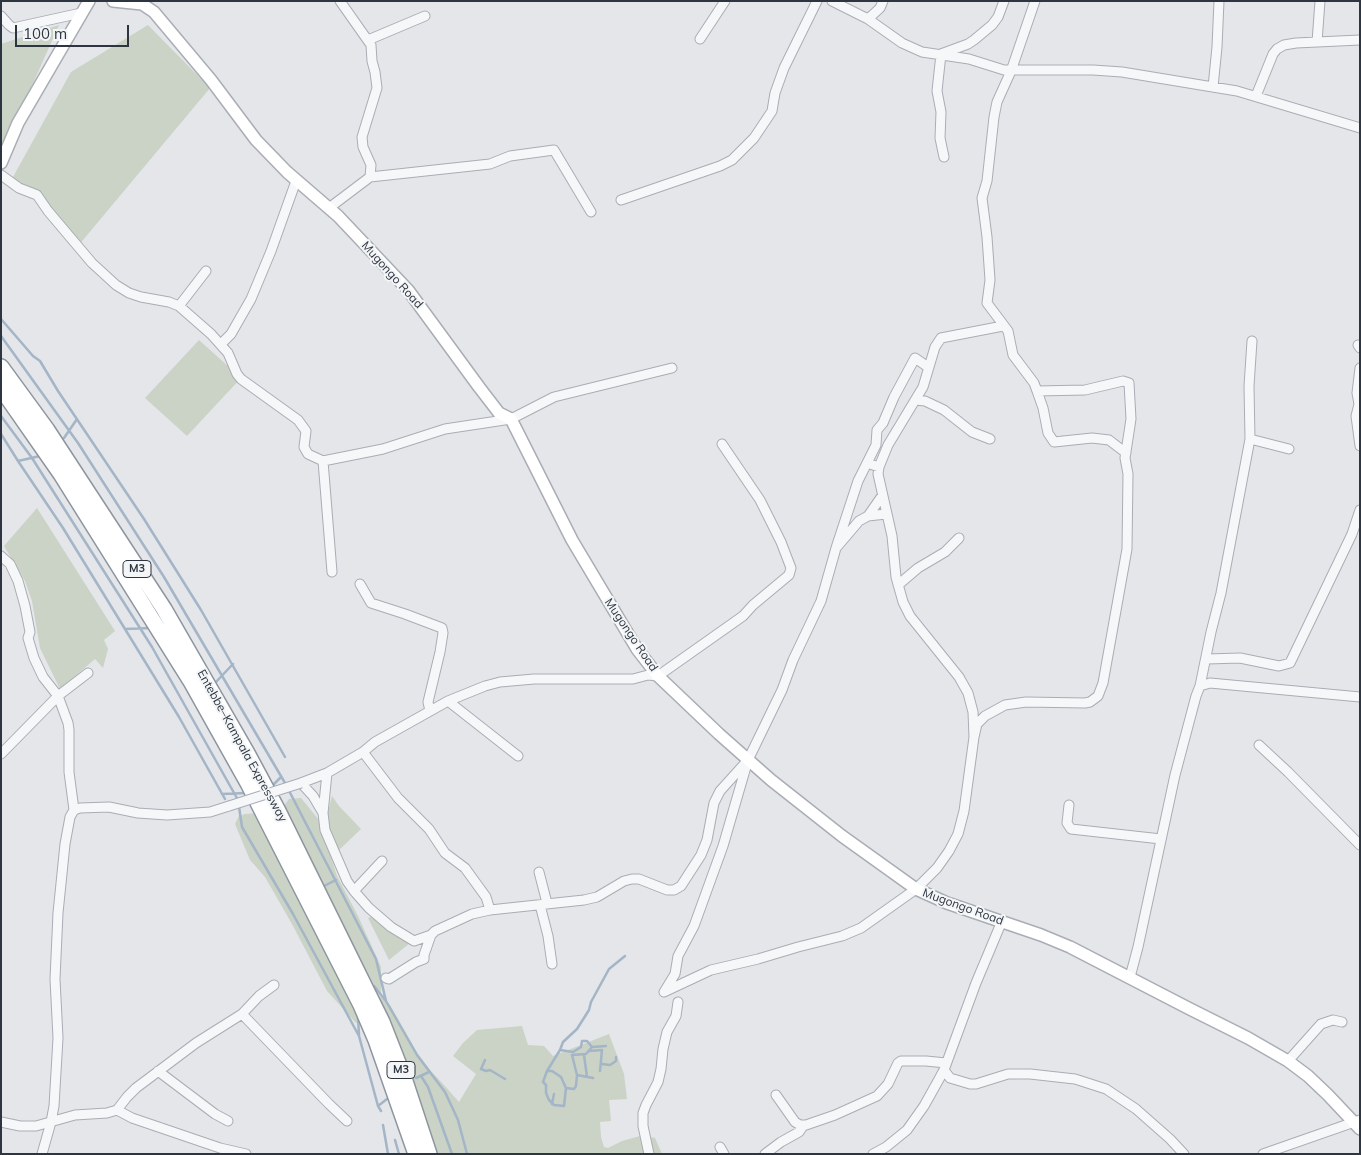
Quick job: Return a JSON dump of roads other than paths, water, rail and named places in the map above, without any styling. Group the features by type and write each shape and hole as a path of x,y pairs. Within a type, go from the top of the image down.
{"highway":[{"name":"Entebbe–Kampala Expressway","path":"1,367 47,430 164,609 248,755 278,811 382,1022 404,1078 429,1154"},
{"name":"Entebbe–Kampala Expressway","path":"1,388 61,474 192,683 248,783 361,1005 416,1154"}],"street":[{"path":"1,162 18,123 89,1"},
{"name":"Mugongo Road","path":"113,1 142,4 154,12 211,80 256,140 296,181 329,208 408,290 479,388 500,413 511,419 572,540 637,649 658,676 748,760 842,836 916,889 947,903 1002,921 1070,947 1248,1038 1288,1061 1358,1124"},
{"path":"340,1 371,45 372,61 376,72 376,96 362,137 363,147 371,164 370,177"},
{"path":"700,39 725,1"},
{"path":"621,200 732,160 754,138 772,111 774,93 784,68 817,1"},
{"path":"832,1 868,18 902,43 922,52 970,59 1011,71 1084,70 1122,72 1213,87 1256,96 1360,128"},
{"path":"868,18 879,1"},
{"path":"868,18 880,8 883,1"},
{"path":"941,54 968,44 992,25 998,17 1004,1"},
{"path":"1035,1 1011,71 997,102 987,181 982,198 990,280 987,303 1008,331 1014,358 1034,383 1048,433 1054,442 1092,438 1109,440 1126,453"},
{"path":"1213,87 1219,1"},
{"path":"1317,42 1320,1"},
{"path":"1,31 81,13"},
{"path":"1,16 13,28"},
{"path":"368,40 425,16"},
{"path":"1256,96 1273,54 1284,45 1360,40"},
{"path":"968,44 970,59"},
{"path":"941,54 937,91 941,112 940,138 944,157"},
{"path":"329,208 370,177 490,164 510,156 554,150 591,212"},
{"path":"1,174 19,188 37,195 48,211 92,263 116,285 129,293 179,306 221,344 228,353 241,379 298,420 306,431 304,447 308,454 323,462 383,449 445,429 511,419 554,397 672,368"},
{"path":"221,344 231,334 250,300 271,251 296,181"},
{"path":"179,306 206,271"},
{"path":"974,737 973,712 968,693 959,677 910,616 903,602 896,577 892,536 879,483 879,467 888,445 923,387 935,347 941,338 1003,326"},
{"path":"1130,977 1161,839 1189,721 1200,686 1221,592 1250,438 1249,386 1252,341"},
{"path":"928,367 915,358 894,397 883,423 876,430 876,445 858,481 821,601 793,660 782,690 748,760 723,846 694,926 678,956 675,974 664,992 711,970 758,960 798,947 842,936 860,928 916,889 937,868 949,852 958,834 964,812 977,724 985,716 1005,705 1026,702 1085,703 1094,700 1098,696 1103,683 1126,560 1128,474 1125,464 1131,419 1130,393 1127,381 1085,390 1037,391"},
{"path":"1360,368 1357,393 1359,403 1356,416 1360,446"},
{"path":"916,400 924,401 937,407 972,432 990,439"},
{"path":"1250,438 1289,448"},
{"path":"74,810 109,807 138,813 167,815 210,812 327,773 363,752 375,742 448,701 485,686 500,682 561,678 633,679 648,675 658,676 743,616 791,572 781,542 760,500 722,444"},
{"path":"323,462 332,572"},
{"path":"867,464 879,467"},
{"path":"868,516 882,496"},
{"path":"1206,659 1240,658 1279,666 1290,663 1352,534 1360,510"},
{"path":"848,512 859,520"},
{"path":"836,548 859,520 868,516 886,514"},
{"path":"898,586 918,568 945,552 959,538"},
{"path":"1,556 10,564 18,581 30,632 28,638 34,658 42,676 58,696 69,730 69,772 74,810 70,817 65,844 58,913 56,979 58,1038 54,1106 42,1154"},
{"path":"360,584 371,603 442,628 440,652 428,702 430,711"},
{"path":"1,754 58,696 88,673"},
{"path":"1200,686 1210,683 1360,697"},
{"path":"448,701 518,756"},
{"path":"1260,745 1359,842"},
{"path":"363,752 398,798 429,829 445,853 465,868 486,897 490,910"},
{"path":"327,773 323,812 324,830 347,881 369,908 391,928 414,941 431,935 435,931 465,916 490,910 584,900 597,896 624,881 632,879 639,879 668,890 674,890 681,886 701,855 707,840 714,803 720,791 748,760"},
{"path":"301,783 313,796 323,812"},
{"path":"1069,805 1067,823 1071,829 1161,839"},
{"path":"354,891 382,861"},
{"path":"540,872 552,964"},
{"path":"872,1154 886,1147 907,1130 924,1106 945,1067 976,983 1002,921"},
{"path":"386,978 389,979 424,959 431,935"},
{"path":"1,1122 29,1126 76,1115 107,1113 117,1110 127,1097 158,1071 196,1043 242,1014 259,996 274,985"},
{"path":"649,1154 643,1126 643,1113 658,1082 667,1032 676,1016 678,1002"},
{"path":"242,1014 347,1121"},
{"path":"1288,1061 1321,1024 1333,1020 1342,1022"},
{"path":"765,1154 799,1132 803,1126 835,1115 877,1096 888,1084 900,1061 926,1060 945,1067 950,1078 970,1084 976,1084 999,1076 1030,1074 1075,1079 1106,1089 1136,1109 1184,1154"},
{"path":"158,1071 215,1114 228,1121"},
{"path":"776,1096 793,1120 803,1126"},
{"path":"117,1110 132,1118 246,1154"},
{"path":"1263,1154 1358,1124"}],"waterway":[{"path":"1,319 33,356 40,361 144,519 201,610 285,757"},
{"path":"1,336 78,443 164,577 285,783 376,959 386,1001"},
{"path":"1,416 32,458 152,647 238,800 242,827 293,914 359,1036 381,1111"},
{"path":"64,438 77,419"},
{"path":"1,434 18,461"},
{"path":"40,456 18,461 63,528 179,717 225,799"},
{"path":"125,629 151,628"},
{"path":"215,683 233,664"},
{"path":"273,785 281,777"},
{"path":"222,794 246,793"},
{"path":"324,886 336,880"},
{"path":"547,1071 552,1071 561,1077 566,1088 564,1106 554,1105 549,1100 546,1093 546,1085 543,1082 547,1071 563,1042 577,1029 589,1010 591,1002 609,969 625,956"},
{"path":"374,986 386,1001 417,1055 445,1092 458,1120 467,1154"},
{"path":"358,1017 359,1035"},
{"path":"560,1050 573,1052 581,1047 582,1041 587,1041 592,1047 606,1046"},
{"path":"566,1088 574,1089 576,1086 577,1075 572,1055 586,1054 592,1047"},
{"path":"589,1051 602,1050 600,1071"},
{"path":"584,1055 587,1077"},
{"path":"602,1064 610,1065 616,1061 616,1057"},
{"path":"485,1060 481,1069 490,1070 505,1079"},
{"path":"416,1078 429,1072"},
{"path":"577,1075 593,1078"},
{"path":"421,1076 428,1087 452,1154"},
{"path":"552,1104 554,1094"},
{"path":"378,1106 387,1099"},
{"path":"383,1125 388,1154"},
{"path":"395,1140 399,1154"}]}
